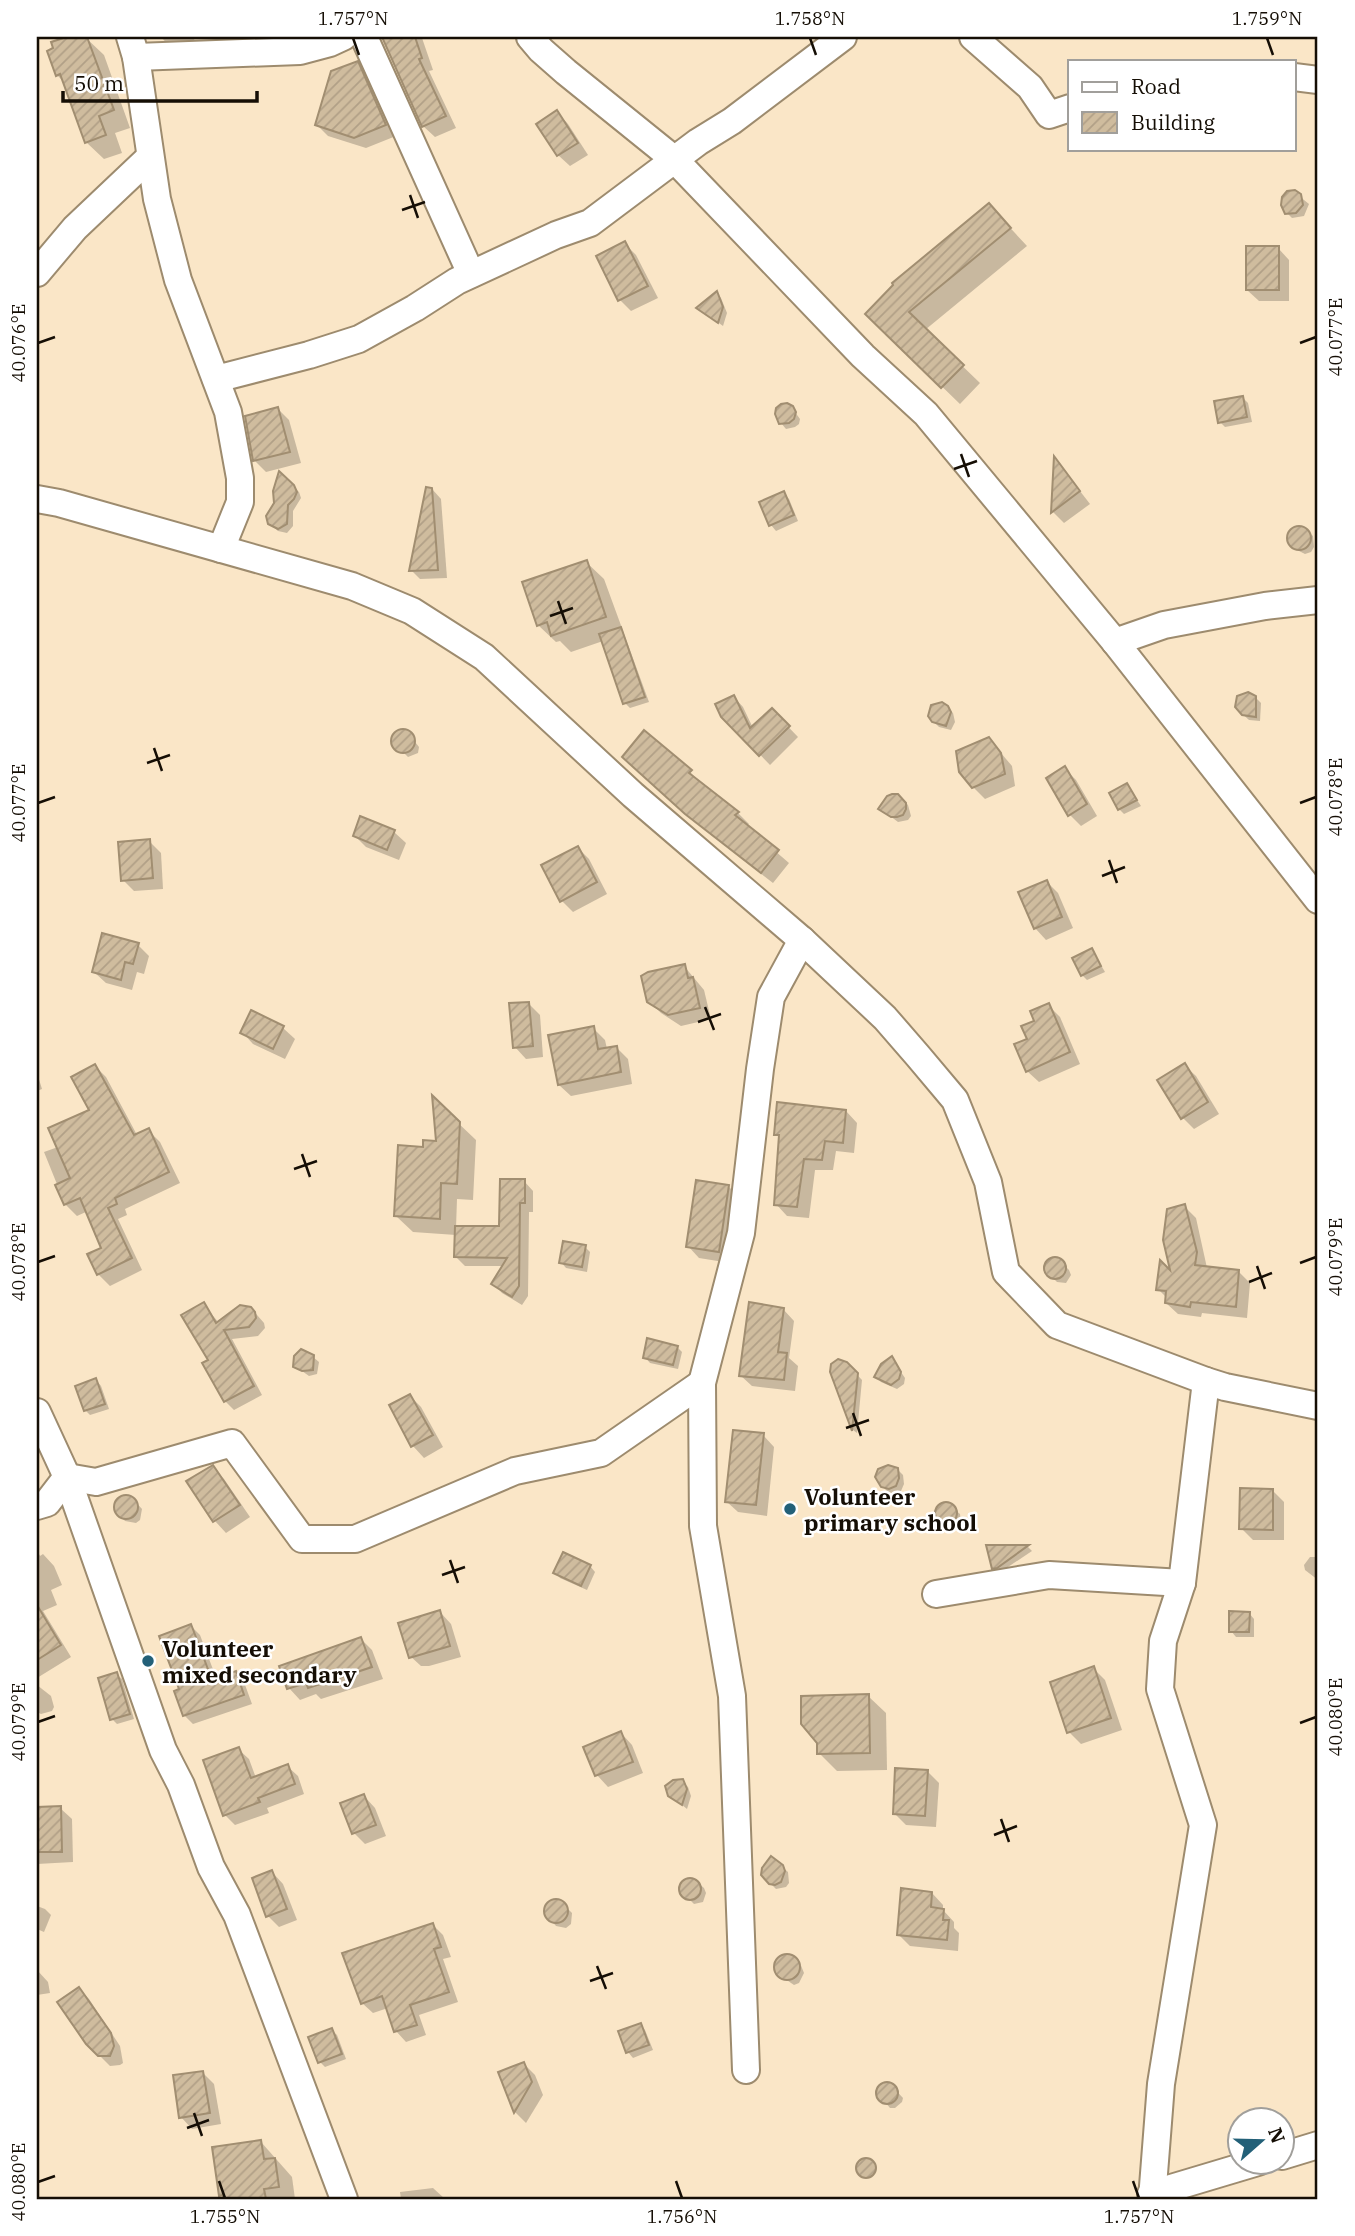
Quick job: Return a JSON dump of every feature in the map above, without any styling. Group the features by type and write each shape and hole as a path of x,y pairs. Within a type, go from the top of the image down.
{"street":[{"path":"221,549 240,502 240,478 228,412 178,279 157,199 133,47 300,51 343,37"},
{"path":"364,37 471,274"},
{"path":"530,37 566,72 675,160 863,356 926,414 1115,642 1318,900"},
{"path":"216,379 359,339 471,274 556,235 590,223 843,37"},
{"path":"972,37 1030,87 1049,116 1068,109"},
{"path":"1296,77 1318,80"},
{"path":"37,273 75,228 149,156"},
{"path":"37,499 352,586 412,611 484,657 633,795 802,940 885,1018 955,1100 988,1182 1006,1272 1057,1325 1225,1387 1318,1406"},
{"path":"1115,642 1164,625 1265,606 1318,600"},
{"path":"746,2070 732,1696 703,1526 702,1383 741,1233 771,997 802,940"},
{"path":"1206,1381 1182,1583 1163,1641 1160,1689 1203,1825 1161,2084 1152,2196 1226,2172"},
{"path":"67,1477 96,1482 232,1443 302,1539 355,1539 515,1471 601,1453 702,1383"},
{"path":"37,1412 67,1477 163,1749 181,1785 211,1867 237,1915 344,2199"},
{"path":"37,1506 47,1503 67,1477"},
{"path":"936,1594 1049,1575 1182,1583"},
{"path":"1296,2152 1318,2145"}],"building":[{"path":"67,37 87,37 114,110 99,116 106,135 85,143 60,74 56,76 47,51 53,48 51,42"},
{"path":"382,37 415,37 422,58 419,59 446,116 422,127"},
{"path":"358,61 386,125 354,138 315,125 331,71"},
{"path":"557,110 578,143 557,156 536,124"},
{"path":"1295,190 1301,194 1303,205 1296,213 1285,214 1281,205 1282,197 1287,191"},
{"path":"989,203 1011,228 909,312 964,365 941,388 865,314 892,283"},
{"path":"625,241 648,286 618,301 596,256"},
{"path":"1246,246 1279,246 1279,290 1246,290"},
{"path":"717,291 723,307 718,323 696,308"},
{"path":"1243,396 1247,417 1218,423 1214,401"},
{"path":"787,403 793,406 796,412 794,419 789,423 779,424 776,408"},
{"path":"278,407 290,452 253,461 245,416"},
{"path":"1054,456 1080,491 1051,513"},
{"path":"279,471 294,485 297,492 288,505 287,524 278,529 268,524 266,516 274,503 273,491"},
{"path":"426,487 432,488 438,570 409,571"},
{"path":"784,491 794,515 769,526 759,502"},
{"path":"1299,526 1307,530 1311,538 1307,546 1299,550 1291,546 1287,538 1291,530"},
{"path":"587,560 606,617 551,636 547,622 537,626 522,582"},
{"path":"621,627 645,697 623,704 599,634"},
{"path":"1248,692 1256,696 1256,717 1242,715 1235,707 1237,696"},
{"path":"734,695 750,728 772,708 790,726 759,756 721,717 715,704"},
{"path":"942,702 951,712 946,726 932,722 928,716 931,705"},
{"path":"403,729 411,733 415,741 411,749 403,753 395,749 391,741 395,733"},
{"path":"644,730 692,770 689,773 739,812 735,815 779,850 761,873 685,814 622,757"},
{"path":"989,737 1001,753 1005,774 972,788 959,772 956,751"},
{"path":"1065,766 1087,804 1068,816 1046,778"},
{"path":"1127,783 1137,800 1118,810 1109,793"},
{"path":"898,794 906,803 903,815 891,817 878,809 887,796"},
{"path":"360,816 395,830 387,850 353,836"},
{"path":"150,839 153,878 121,881 118,842"},
{"path":"578,846 597,882 560,902 541,865"},
{"path":"1047,880 1062,917 1034,929 1018,892"},
{"path":"102,933 139,943 133,964 125,962 121,980 92,972"},
{"path":"1092,948 1101,966 1081,976 1072,958"},
{"path":"685,964 688,978 693,977 700,1008 668,1015 647,1002 641,976"},
{"path":"529,1002 533,1046 513,1048 509,1003"},
{"path":"1049,1003 1070,1052 1026,1072 1014,1044 1027,1039 1021,1026 1034,1021 1030,1011"},
{"path":"251,1010 284,1026 273,1049 240,1033"},
{"path":"594,1026 598,1049 617,1046 621,1072 558,1085 548,1035"},
{"path":"1185,1063 1208,1102 1181,1119 1157,1080"},
{"path":"95,1064 134,1135 149,1128 169,1172 115,1198 117,1204 108,1208 132,1258 97,1275 87,1254 101,1248 80,1198 64,1205 55,1185 70,1178 48,1128 89,1110 71,1077"},
{"path":"432,1095 460,1122 457,1184 441,1183 440,1219 394,1216 398,1145 423,1147 423,1140 436,1141"},
{"path":"777,1102 846,1110 843,1143 825,1141 822,1160 804,1159 797,1207 774,1205 779,1135 774,1135"},
{"path":"500,1179 525,1179 525,1203 520,1203 519,1286 512,1297 491,1284 507,1258 454,1257 455,1226 499,1226"},
{"path":"696,1180 729,1185 719,1252 686,1247"},
{"path":"1185,1204 1197,1252 1195,1265 1239,1270 1236,1307 1191,1302 1190,1307 1165,1303 1166,1291 1156,1290 1160,1260 1170,1270 1163,1240 1167,1209"},
{"path":"563,1241 586,1245 582,1267 559,1263"},
{"path":"1055,1257 1063,1260 1066,1268 1063,1276 1055,1279 1047,1276 1044,1268 1047,1260"},
{"path":"204,1302 216,1323 240,1305 251,1307 255,1312 256,1318 249,1327 224,1330 254,1386 224,1402 202,1363 208,1360 181,1315"},
{"path":"749,1302 784,1308 778,1352 787,1353 784,1380 739,1376"},
{"path":"647,1338 678,1346 673,1365 643,1358"},
{"path":"301,1349 314,1355 313,1370 302,1371 293,1367 294,1356"},
{"path":"892,1356 901,1372 899,1379 891,1385 874,1377 881,1364"},
{"path":"838,1359 847,1362 858,1373 852,1431 830,1372 831,1364"},
{"path":"96,1378 105,1404 84,1411 75,1386"},
{"path":"410,1394 433,1435 411,1447 389,1405"},
{"path":"733,1430 764,1433 756,1505 725,1502"},
{"path":"213,1465 240,1505 213,1522 186,1481"},
{"path":"888,1465 898,1468 899,1478 896,1486 889,1489 881,1487 875,1477 878,1469"},
{"path":"1240,1488 1273,1489 1273,1530 1239,1529"},
{"path":"126,1495 137,1502 138,1507 131,1518 126,1519 115,1512 114,1507 121,1496"},
{"path":"946,1502 954,1505 957,1513 954,1521 946,1524 938,1521 935,1513 938,1505"},
{"path":"986,1545 1029,1545 992,1569"},
{"path":"563,1552 591,1565 581,1586 553,1573"},
{"path":"37,1605 61,1645 37,1660"},
{"path":"440,1610 450,1646 409,1658 398,1623"},
{"path":"1229,1611 1250,1612 1249,1632 1229,1632"},
{"path":"191,1624 212,1680 236,1671 244,1695 183,1716 174,1691 179,1689 159,1636"},
{"path":"361,1637 372,1667 308,1688 306,1683 287,1689 279,1666"},
{"path":"1094,1666 1111,1718 1067,1733 1050,1682"},
{"path":"117,1672 130,1714 110,1720 98,1678"},
{"path":"869,1694 870,1753 817,1754 817,1743 801,1724 801,1696"},
{"path":"621,1731 633,1762 595,1776 583,1747"},
{"path":"239,1747 251,1778 288,1764 295,1784 258,1798 260,1802 223,1816 203,1760"},
{"path":"895,1768 928,1770 925,1816 893,1814"},
{"path":"683,1779 687,1789 682,1805 668,1796 665,1786 673,1780"},
{"path":"364,1794 376,1825 352,1834 340,1803"},
{"path":"61,1806 62,1852 37,1852 37,1807"},
{"path":"771,1856 783,1865 785,1871 781,1882 775,1885 769,1884 761,1875 762,1868"},
{"path":"272,1870 287,1909 266,1917 252,1878"},
{"path":"690,1878 698,1881 701,1889 698,1897 690,1900 682,1897 679,1889 682,1881"},
{"path":"901,1888 932,1892 931,1907 944,1909 943,1920 949,1920 947,1940 897,1935"},
{"path":"556,1899 565,1902 568,1911 565,1920 556,1923 547,1920 544,1911 547,1902"},
{"path":"433,1923 441,1947 434,1949 449,1992 410,2005 417,2025 394,2032 382,1996 361,2004 342,1953"},
{"path":"787,1954 796,1958 800,1967 796,1976 787,1980 778,1976 774,1967 778,1958"},
{"path":"79,1987 111,2033 114,2046 110,2056 98,2056 86,2044 57,2002"},
{"path":"641,2023 649,2045 626,2053 618,2031"},
{"path":"332,2028 342,2054 318,2063 308,2037"},
{"path":"524,2062 532,2082 514,2113 498,2072"},
{"path":"203,2071 210,2113 179,2118 173,2075"},
{"path":"887,2082 895,2085 898,2093 895,2101 887,2104 879,2101 876,2093 879,2085"},
{"path":"261,2140 264,2159 275,2158 279,2187 264,2189 266,2199 223,2199 223,2195 219,2196 212,2147"},
{"path":"866,2158 873,2161 876,2168 873,2175 866,2178 859,2175 856,2168 859,2161"}],"place":[{"name":"Volunteer primary school","path":"790,1509"},
{"name":"Volunteer mixed secondary","path":"148,1661"}]}
